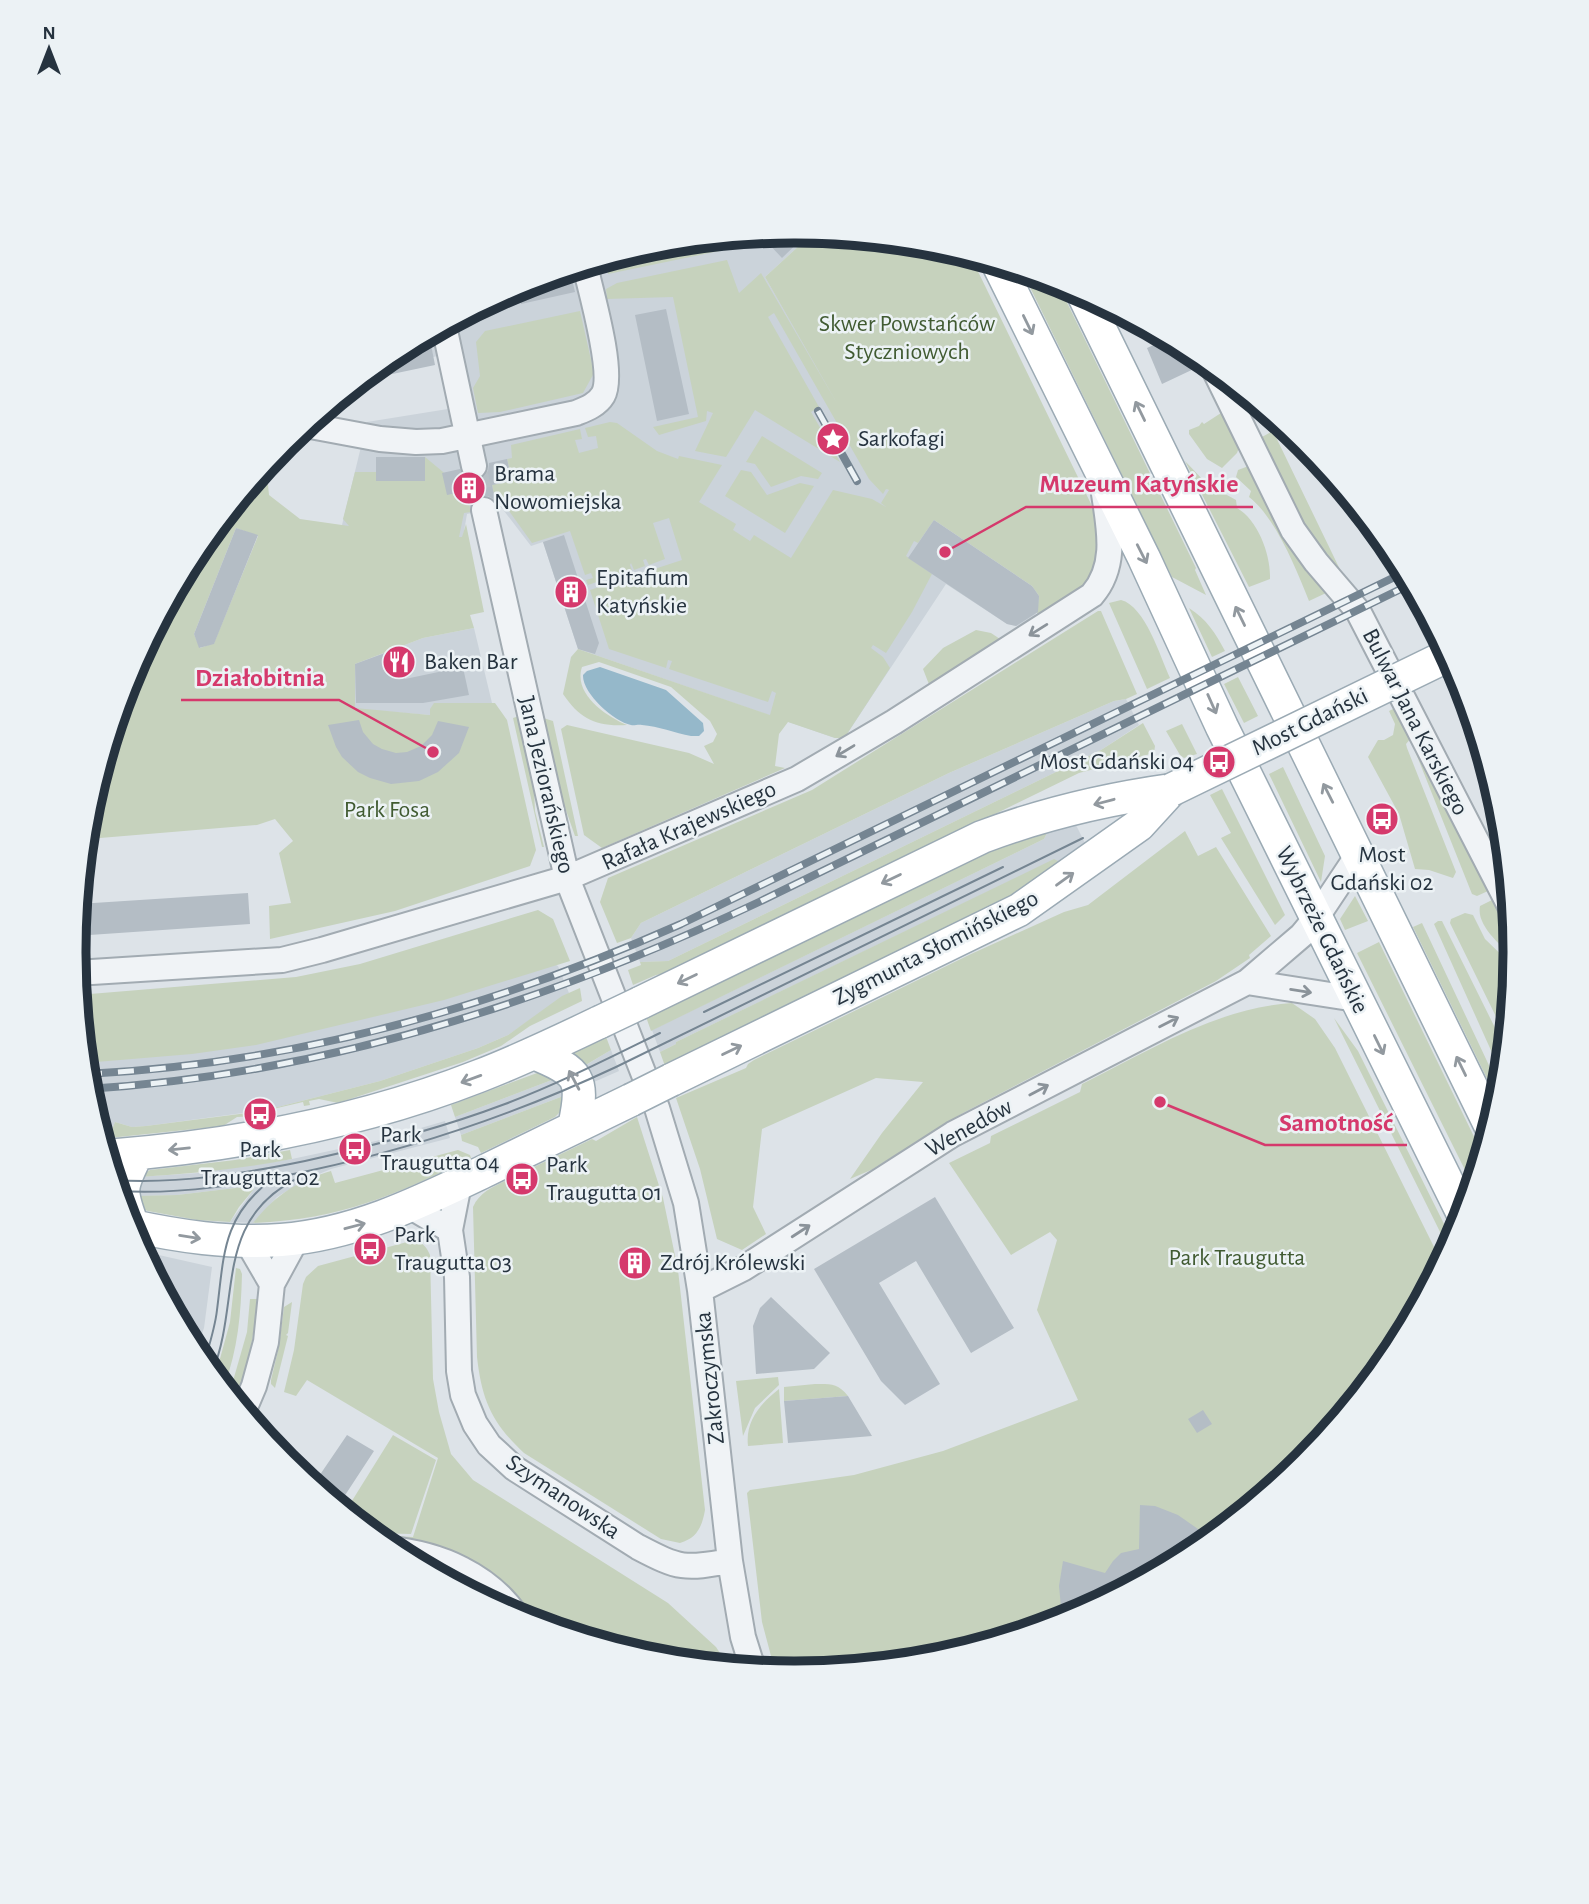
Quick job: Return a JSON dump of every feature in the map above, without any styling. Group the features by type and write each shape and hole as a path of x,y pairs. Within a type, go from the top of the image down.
{"main road":[{"name":"Wybrzeże Gdańskie","path":"1005,275 1185,642 1222,727 1457,1202"},
{"path":"1090,308 1484,1113"},
{"name":"Most Gdański","path":"1171,790 1439,659"},
{"path":"124,1182 122,1155 225,1143 327,1124 434,1092 534,1053 982,837 1020,823 1124,796 1171,790"},
{"name":"Zygmunta Słomińskiego","path":"142,1227 196,1238 247,1241 297,1238 368,1223 411,1207 1019,910 1139,825 1171,790"},
{"path":"534,1053 572,1071 578,1084 580,1099 574,1127"}],"street":[{"path":"318,427 394,442 442,441 576,413 598,402 604,393 607,371 587,275"},
{"path":"446,335 474,466"},
{"name":"Bulwar Jana Karskiego","path":"1223,388 1293,530 1358,611 1500,887"},
{"name":"Rafała Krajewskiego","path":"86,972 282,960 322,950 567,878 797,779 894,722 1086,600 1098,588 1109,555 1109,530 1100,471"},
{"name":"Jana Jeziorańskiego","path":"484,510 567,878 635,1051"},
{"name":"Wenedów","path":"700,1290 744,1268 953,1134 1247,982 1289,948 1316,918 1358,855"},
{"path":"1247,982 1356,999"},
{"name":"Zakroczymska","path":"635,1051 681,1184 693,1238 730,1561 743,1637 750,1659"},
{"name":"Szymanowska","path":"459,1184 450,1230 457,1277 460,1371 463,1395 475,1424 489,1446 514,1468 659,1558 686,1567 730,1561"},
{"path":"411,1207 450,1230"},
{"path":"247,1402 266,1342 272,1284 297,1238"},
{"path":"247,1241 272,1284"},
{"path":"422,1554 462,1568 502,1598"}],"shaded area":[{"path":"802,243 765,277 887,489 1034,588 1039,596 1039,610 1027,624 1007,624 946,584 847,734 842,738 835,738 578,649 543,542 531,546 501,507 467,514 457,571 333,562 367,422 454,408 442,355 433,357 431,344 481,316 523,297 611,267 702,249"},
{"path":"474,628 492,703 474,704 430,715 355,709 355,664 423,638"},
{"path":"1126,699 1139,725 1101,750 668,961 640,962 631,938 641,923 949,773 1114,701"},
{"path":"1075,823 1086,845 1064,864 1054,860 660,1052 652,1030 1044,839 1049,829"},
{"path":"545,959 558,966 569,993 508,1035 380,1081 266,1110 146,1126 132,1127 115,1122 110,1135 99,1090 91,1038"},
{"path":"611,1050 619,1071 594,1082 586,1065"},
{"path":"557,1078 566,1095 461,1135 455,1117"},
{"path":"445,1121 450,1138 331,1169 305,1180 277,1197 253,1223 230,1222 254,1189 252,1186 177,1195 139,1196 138,1177 198,1173 292,1159 376,1141"},
{"path":"154,1254 212,1267 200,1338"}],"green space":[{"name":"Skwer Powstańców Styczniowych","path":"802,243 887,249 976,266 1092,506 1103,547 1089,580 1068,599 1041,617 1037,613 1039,596 1032,586 934,520 918,543 914,541 906,556 932,574 886,653 873,645 871,648 883,657 890,668 847,734 842,738 835,738 788,722 779,734 775,766 785,768 602,848 584,835 561,729 567,725 689,753 714,764 704,746 713,742 717,734 710,721 671,687 599,662 582,667 582,686 601,710 627,725 606,725 590,720 576,710 563,694 571,657 578,649 770,715 776,693 772,691 768,702 669,669 672,661 668,660 666,668 609,649 590,590 682,560 669,518 653,523 665,559 649,565 646,559 643,560 645,566 634,570 631,563 632,570 588,585 586,580 593,578 591,573 585,575 570,531 532,543 504,504 496,506 492,485 512,480 507,459 512,458 511,445 580,429 582,439 575,440 579,453 598,448 596,436 588,437 585,428 610,422 617,423 657,451 678,459 679,456 722,465 699,502 736,524 733,530 750,541 754,535 791,558 833,490 872,499 886,507 881,503 889,490 886,489 883,494 869,479 774,313 768,317 819,407 811,412 840,462 755,410 726,457 695,451 713,413 707,411 706,421 659,435 653,427 698,417 673,297 607,299 606,289 617,283 727,260 739,293 761,273 838,405 765,277"},
{"path":"723,247 724,250 608,274 608,268 656,257 702,249"},
{"path":"1028,283 1064,296 1196,568 1206,595 1172,577"},
{"path":"580,311 594,373 583,393 500,412 478,413 473,388 480,376 476,342 485,331"},
{"path":"1221,413 1228,416 1240,445 1237,453 1222,468 1207,459 1189,434 1189,430"},
{"path":"1273,431 1347,584 1295,512 1260,441"},
{"path":"762,436 822,473 818,479 801,476 771,487 755,464 746,462"},
{"name":"Park Fosa","path":"425,457 466,491 471,512 464,513 459,537 462,537 466,524 484,612 470,615 474,628 423,638 355,664 355,708 430,715 434,703 495,703 507,720 536,850 530,866 395,911 270,939 269,906 291,903 279,853 293,841 275,819 257,825 95,838 99,814 123,724 159,639 205,558 232,521 267,479 269,495 300,519 349,526 343,519 355,472 376,472 376,481 425,481","holes":["236,528 258,536 214,643 200,648 194,634"]},
{"path":"1185,461 1207,484 1236,500 1237,508 1257,529 1266,549 1270,579 1249,587"},
{"path":"1250,467 1272,516 1326,593 1309,601 1276,531 1259,506 1249,497 1251,491 1236,477 1238,470"},
{"path":"741,470 751,472 767,495 800,483 814,486 785,533 725,496"},
{"path":"1121,600 1130,604 1144,622 1170,678 1147,689 1109,603"},
{"path":"1189,608 1210,627 1225,651 1212,657"},
{"path":"1101,611 1137,694 1114,701 949,773 641,923 631,938 617,943 600,902 608,878 812,790"},
{"path":"976,630 991,633 1003,641 930,687 923,669 943,648"},
{"path":"1238,677 1258,716 1244,723 1224,684"},
{"path":"1395,708 1411,738 1406,744 1407,748 1456,872 1453,878 1429,870 1415,869 1399,814 1368,757 1378,740 1393,735 1395,724 1389,711"},
{"path":"519,716 533,768 535,811 544,847 542,847 513,718"},
{"path":"540,717 553,721 578,836 575,836 549,762"},
{"path":"1143,723 1155,746 1154,753 1079,773 669,973 656,975 633,985 628,970 641,965 640,962 668,961 1101,750"},
{"path":"1182,724 1197,754 1184,758 1166,731"},
{"path":"1416,747 1488,891 1477,896 1472,894 1415,751"},
{"path":"1283,767 1325,856 1321,882 1269,774"},
{"path":"1222,789 1285,915 1275,925 1221,838 1231,833 1210,795"},
{"path":"1049,829 1044,839 651,1031 645,1014 971,854"},
{"path":"1185,831 1198,856 1216,847 1271,936 1249,955 1250,958 1216,981 963,1113 871,1170 850,1179 923,1082 876,1078 762,1129 753,1207 766,1234 742,1250 717,1239 700,1169 676,1098 746,1068 754,1060 971,954 1064,912 1088,905"},
{"path":"1054,859 1064,864 1037,886 666,1069 660,1052 676,1042"},
{"path":"1355,896 1368,921 1345,930 1340,919"},
{"path":"1492,900 1502,915 1503,947 1482,921 1480,906"},
{"path":"538,910 553,919 570,961 444,1000 256,1045 192,1054 95,1062 87,994 296,977 360,964"},
{"path":"1465,913 1473,915 1485,939 1503,956 1499,1023 1450,923 1451,919"},
{"path":"1442,921 1498,1034 1495,1059 1434,924"},
{"path":"1422,923 1493,1073 1491,1086 1413,927"},
{"path":"1379,942 1477,1142 1467,1175 1357,953"},
{"path":"580,988 582,1001 530,1026 501,1046 463,1062 338,1103 319,1099 309,1101 310,1105 304,1106 303,1102 273,1109 274,1112 266,1114 266,1110 380,1081 478,1048 508,1035 562,996"},
{"name":"Park Traugutta","path":"1292,1003 1315,1019 1335,1048 1436,1251 1384,1346 1357,1383 1296,1453 1262,1485 1188,1541 1108,1588 1022,1623 933,1647 841,1659 772,1660 762,1622 747,1493 750,1490 854,1475 943,1451 1078,1400 1037,1310 1057,1240 1050,1232 1011,1255 949,1163 990,1143 991,1136 1080,1092 1082,1084 1158,1045 1210,1022 1264,1007"},
{"path":"1334,1018 1358,1051 1446,1229 1443,1237"},
{"path":"605,1034 611,1050 584,1066 566,1052"},
{"path":"537,1073 557,1078 455,1117 451,1105"},
{"path":"566,1095 564,1108 555,1117 481,1153 478,1147 462,1141 461,1135"},
{"path":"255,1112 256,1116 237,1117 223,1126 111,1138 110,1135 115,1122 132,1127 146,1126"},
{"path":"637,1117 663,1198 678,1270 705,1510 698,1531 680,1543 661,1539 524,1453 504,1432 490,1410 477,1357 473,1207 476,1202 482,1194 495,1186 505,1181 513,1184 533,1174 534,1167 592,1139 596,1141"},
{"path":"290,1150 292,1159 273,1163 138,1177 150,1170 235,1160"},
{"path":"458,1150 471,1158 417,1184 366,1203 314,1216 253,1223 278,1197 319,1175 331,1171 335,1183"},
{"path":"252,1186 254,1189 230,1222 197,1220 148,1211 142,1209 133,1196 177,1195"},
{"path":"407,1242 421,1243 430,1255 433,1379 451,1454 473,1480 668,1603 716,1647 722,1657 611,1637 523,1607 440,1566 394,1536 413,1537 438,1458 307,1380 296,1396 284,1392 294,1350 303,1284 306,1277 318,1266"},
{"path":"236,1268 240,1269 242,1274 240,1317 227,1376 218,1364 230,1322"},
{"path":"250,1299 257,1299 249,1357 239,1391 232,1383 247,1332"},
{"path":"292,1302 286,1335 288,1336 275,1388 271,1380 284,1307"},
{"path":"778,1377 779,1385 755,1408 743,1436 736,1381"},
{"path":"833,1385 848,1396 784,1401 784,1387"},
{"path":"779,1389 783,1443 748,1446 749,1429 756,1413"},
{"path":"393,1435 436,1460 411,1534 390,1533 350,1504"}],"water":[{"path":"600,667 666,690 703,723 704,731 699,736 691,736 624,723 600,706 584,682 583,675 587,671"}],"building":[{"path":"797,243 782,258 769,244"},
{"path":"572,279 575,292 521,304 520,298"},
{"path":"666,309 689,414 657,421 635,315"},
{"path":"1157,343 1195,368 1162,384 1147,348"},
{"path":"431,344 435,365 383,376"},
{"path":"376,457 425,457 425,481 376,481"},
{"name":"Brama Nowomiejska","path":"507,459 512,481 492,485 495,500 480,496 473,500 470,506 466,491 447,495 442,473 460,469 469,480 478,480 488,471 489,463"},
{"path":"934,520 1032,586 1039,596 1038,612 1016,626 1007,624 908,558"},
{"path":"236,528 258,535 214,644 199,648 194,634"},
{"name":"Epitafium Katyńskie","path":"564,535 599,643 595,654 578,649 543,542"},
{"path":"396,649 405,679 448,670 448,666 462,663 469,695 423,703 356,703 355,664"},
{"path":"359,720 363,732 373,744 396,753 421,746 432,735 438,721 469,727 459,753 438,772 419,781 391,784 358,772 342,757 336,747 328,725"},
{"path":"248,893 250,924 86,935 87,903"},
{"path":"935,1197 1014,1328 971,1353 916,1261 879,1283 940,1384 905,1405 881,1381 814,1269"},
{"path":"771,1297 830,1353 814,1369 756,1374 753,1326 760,1308"},
{"path":"848,1396 872,1436 788,1443 784,1401"},
{"path":"1203,1410 1212,1424 1197,1433 1188,1419"},
{"path":"347,1435 374,1451 343,1498 318,1477"},
{"path":"1140,1505 1155,1506 1178,1515 1201,1532 1149,1566 1062,1609 1059,1586 1063,1561 1105,1573 1121,1553 1139,1549"}],"tunnel":[{"path":"474,466 484,510"}],"tram line":[{"path":"1173,794 1441,663"},
{"path":"128,1191 189,1190 285,1176 388,1152 541,1100 616,1067 1083,838"},
{"path":"704,1012 1003,867"},
{"path":"123,1180 162,1181 234,1174 305,1161 406,1136 525,1096 660,1033"},
{"path":"216,1361 241,1239 252,1216 271,1196 298,1178"},
{"path":"208,1350 215,1323 228,1239 243,1208 271,1180"}],"railway":[{"path":"818,411 857,481"},
{"path":"96,1073 240,1058 390,1027 464,1006 610,954 681,924 1395,577"},
{"path":"99,1088 174,1081 261,1068 347,1050 432,1028 598,971 759,902 1402,588"}],"place":[{"name":"Sarkofagi","path":"833,439"},
{"name":"Brama Nowomiejska","path":"469,488"},
{"name":"Muzeum Katyńskie","path":"945,552"},
{"name":"Epitafium Katyńskie","path":"571,592"},
{"name":"Baken Bar","path":"399,662"},
{"name":"Działobitnia","path":"433,752"},
{"name":"Most Gdański 04","path":"1219,762"},
{"name":"Most Gdański 02","path":"1382,819"},
{"name":"Samotność","path":"1160,1102"},
{"name":"Park Traugutta 02","path":"260,1114"},
{"name":"Park Traugutta 04","path":"355,1149"},
{"name":"Park Traugutta 01","path":"522,1179"},
{"name":"Park Traugutta 03","path":"370,1249"},
{"name":"Zdrój Królewski","path":"635,1263"}]}
